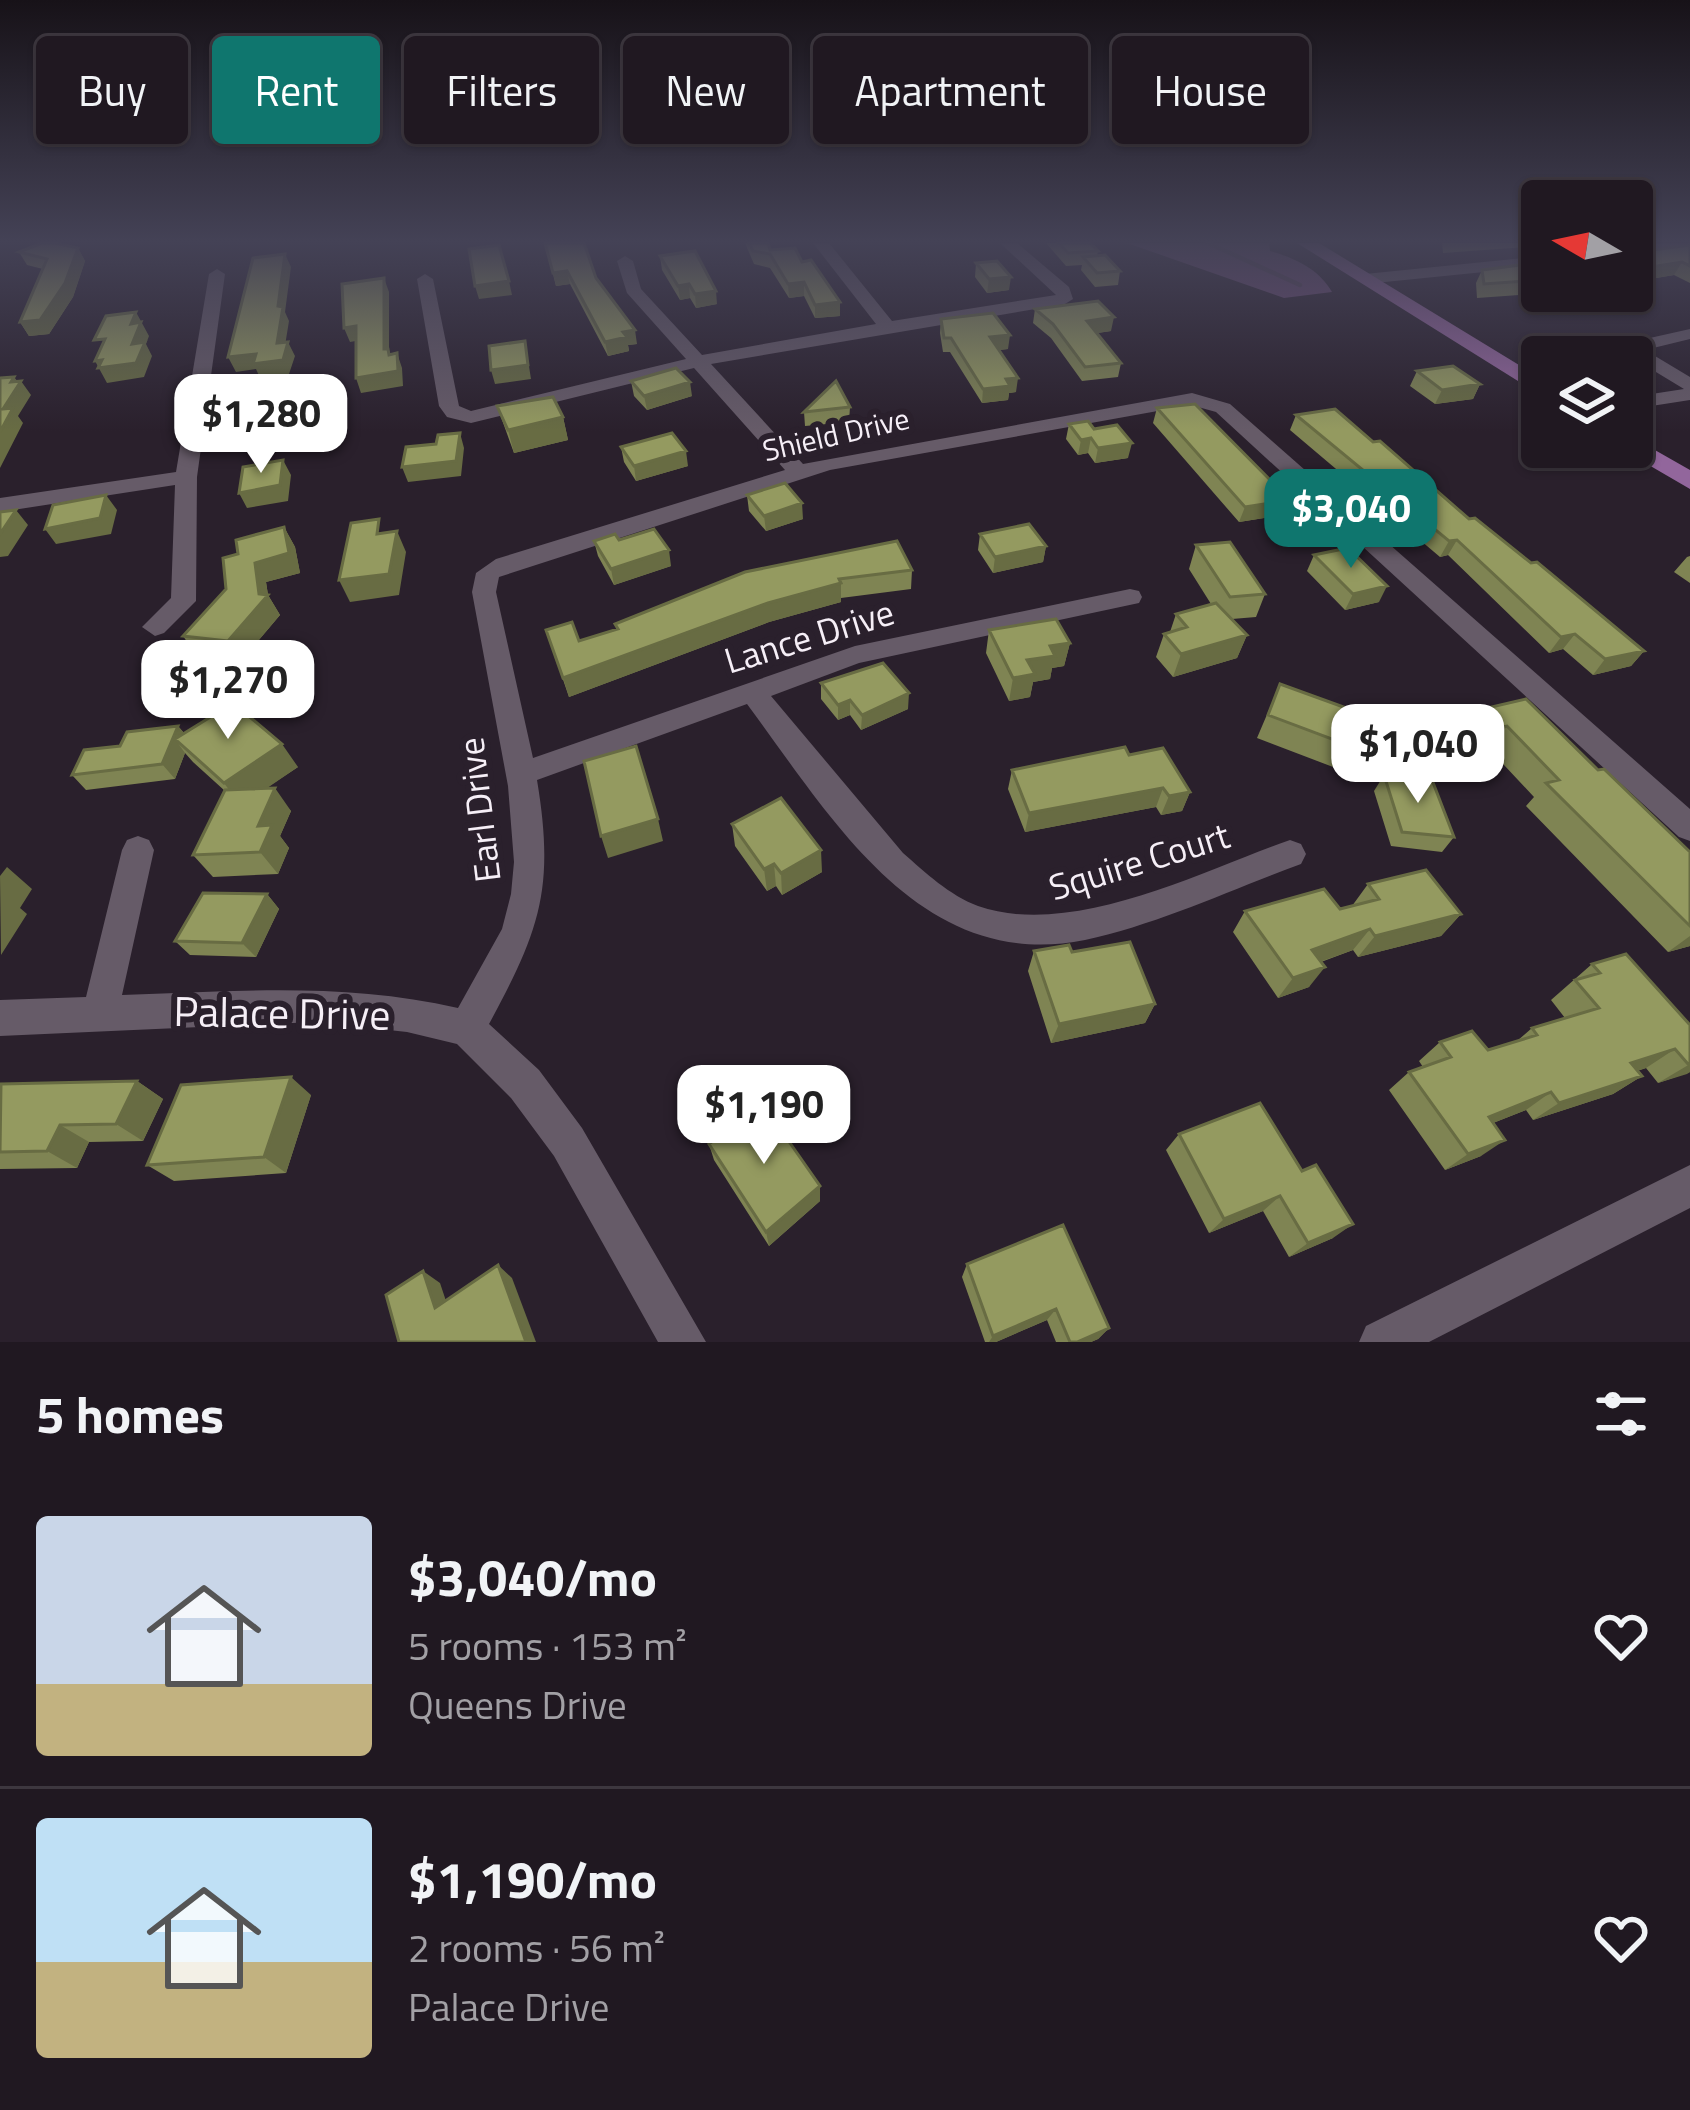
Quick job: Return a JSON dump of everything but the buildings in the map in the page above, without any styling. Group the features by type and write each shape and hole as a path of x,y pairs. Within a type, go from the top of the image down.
{"main road":[{"path":"1415,306 1521,375"},
{"path":"1422,306 1521,362"},
{"path":"1653,441 1690,464"},
{"path":"1653,458 1690,481"}],"street":[{"path":"155,627 182,601 186,477 212,306"},
{"path":"430,306 449,406 462,416 491,415 768,345 1025,306"},
{"path":"647,306 798,471"},
{"path":"870,306 888,328"},
{"path":"1690,334 1629,348 1690,390"},
{"path":"1653,399 1690,390"},
{"name":"Shield Drive","path":"488,573 798,471 1192,399 1209,401 1223,408 1690,828"},
{"path":"0,505 186,477"},
{"name":"Earl Drive","path":"467,1028 514,940 528,895 530,844 484,592 488,573"},
{"name":"Lance Drive","path":"518,775 883,647 1130,597"},
{"name":"Squire Court","path":"751,690 891,865 942,907 978,923 1007,929 1086,924 1291,854"},
{"path":"100,1012 138,850"},
{"name":"Palace Drive","path":"0,1018 315,1005 406,1014 467,1028"},
{"path":"467,1028 525,1084 568,1142 683,1342"},
{"path":"1382,1342 1690,1186"}]}
